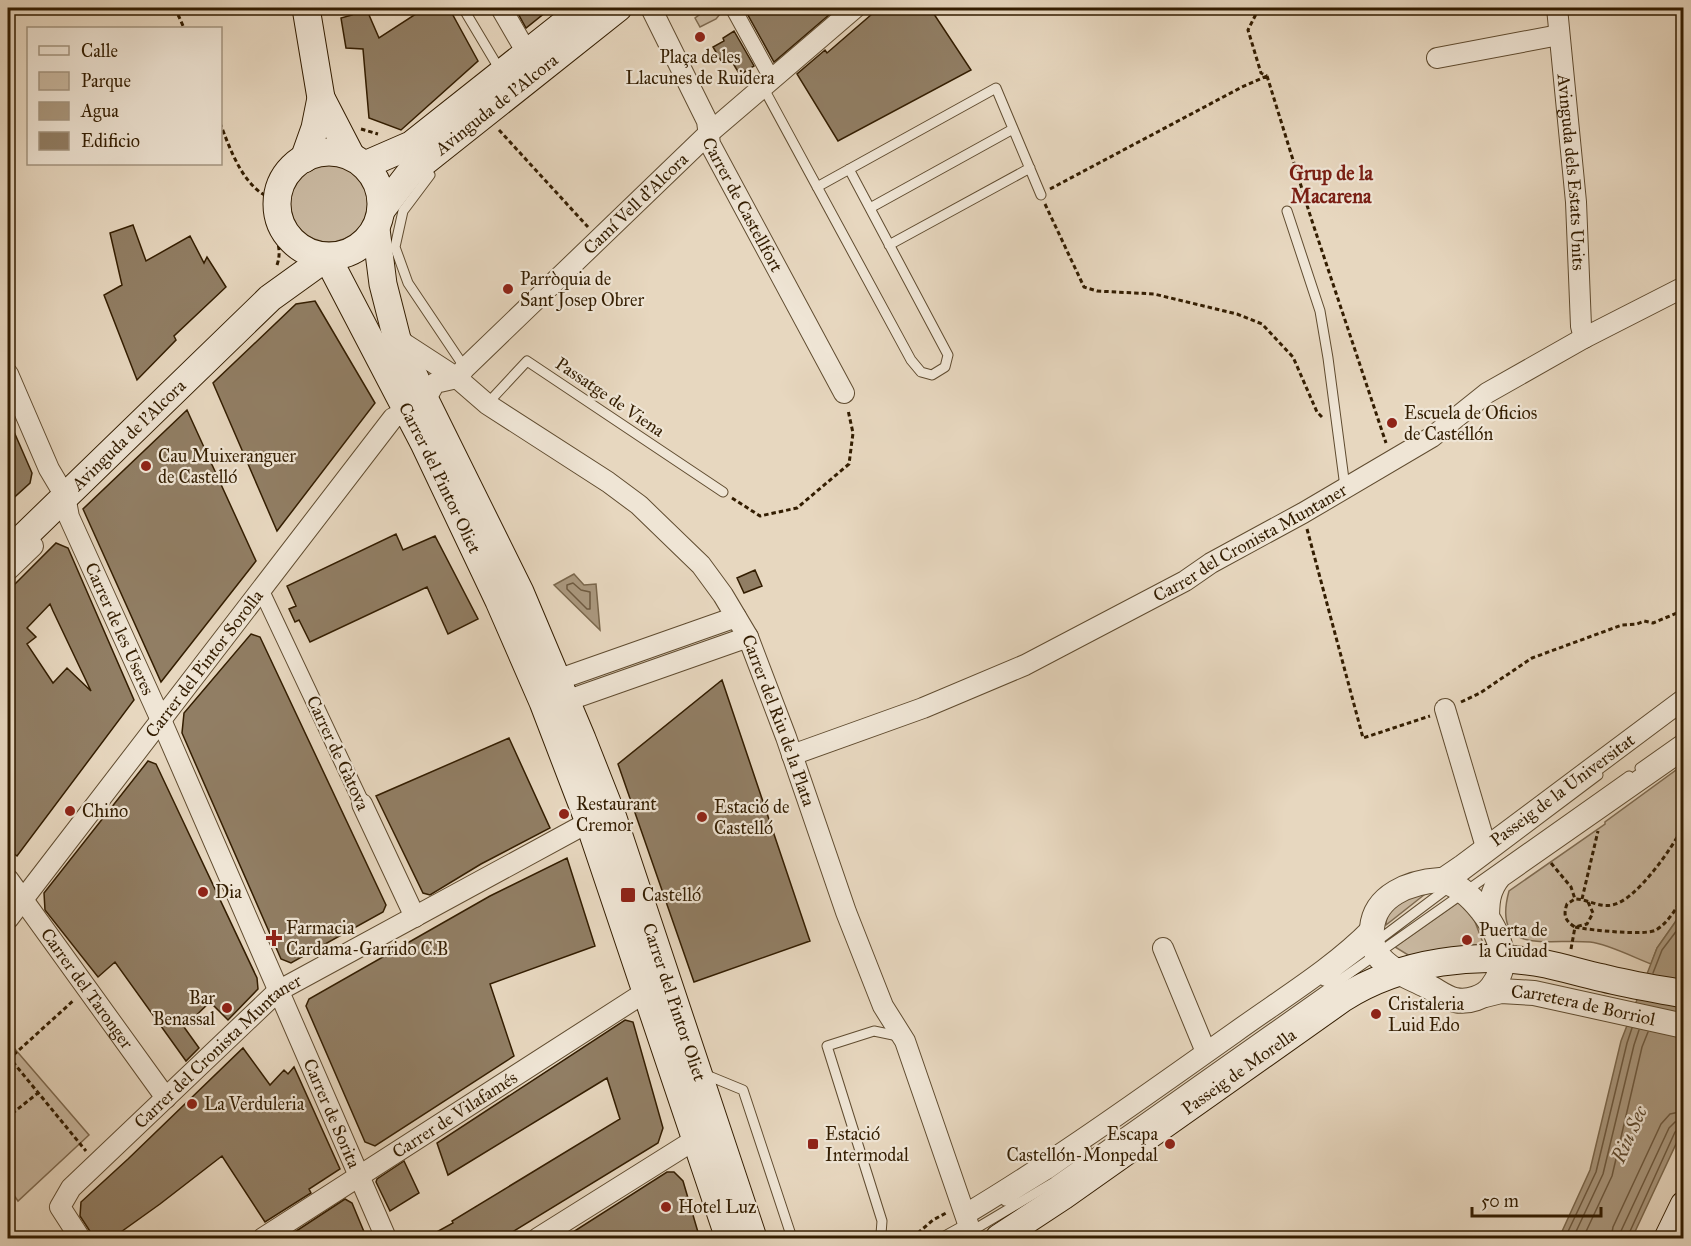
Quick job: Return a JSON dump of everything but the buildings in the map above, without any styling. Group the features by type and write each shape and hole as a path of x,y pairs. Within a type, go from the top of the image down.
{"main road":[{"path":"306,8 321,98 315,128 294,157 291,169 272,199 290,239 307,252 327,257 356,250 379,219 378,185 358,161 321,98"},
{"name":"Avinguda de l'Alcora","path":"358,161 411,145 584,8"},
{"name":"Avinguda de l'Alcora","path":"379,219 409,174 618,8"},
{"path":"294,157 328,152 358,161"},
{"name":"Carrer del Pintor Oliet","path":"379,219 383,284 416,406 423,442 489,580 556,695 612,815 753,1239"},
{"name":"Avinguda de l'Alcora","path":"8,552 272,286 286,267 290,239"},
{"name":"Avinguda de l'Alcora","path":"272,286 327,257"},
{"name":"Carrer del Pintor Oliet","path":"327,257 376,348 416,406"},
{"name":"Carrer del Pintor Oliet","path":"556,695 589,822 729,1239"},
{"name":"Passeig de Morella","path":"999,1239 1343,998 1398,972 1441,963 1503,960"},
{"name":"Carretera de Borriol","path":"1503,960 1546,964 1683,994"},
{"path":"1668,1239 1683,1206"}],"street":[{"path":"501,8 527,53"},
{"path":"733,8 767,83"},
{"name":"Camí Vell d'Alcora","path":"416,406 435,383 461,373 708,134 855,8"},
{"name":"Avinguda dels Estats Units","path":"1557,8 1576,202 1581,326 1584,338"},
{"name":"Carrer de Castellfort","path":"648,9 707,122 710,144 844,393"},
{"path":"1437,58 1559,35"},
{"name":"Carrer del Cronista Muntaner","path":"792,755 923,708 1025,665 1185,581 1211,563 1303,513 1432,436 1487,393 1584,338 1683,287"},
{"name":"Carrer del Riu de la Plata","path":"397,339 461,373 487,404 608,482 639,505 701,565 723,595 748,637 792,755 846,912 883,1006 905,1041 967,1229"},
{"name":"Carrer de les Useres","path":"8,374 49,469 65,496 69,518 161,720 278,991"},
{"name":"Carrer del Pintor Sorolla","path":"8,920 393,418 416,406"},
{"name":"Avinguda de l'Alcora","path":"8,534 35,508 65,496"},
{"name":"Avinguda de l'Alcora","path":"8,570 51,528 65,496"},
{"name":"Carrer de Gàtova","path":"261,590 415,917"},
{"path":"556,695 736,616"},
{"path":"556,695 748,637"},
{"name":"Passeig de la Universitat","path":"1453,885 1486,847 1683,699"},
{"path":"1445,709 1486,847"},
{"name":"Passeig de la Universitat","path":"1489,922 1491,893 1501,877 1683,749"},
{"name":"Carrer del Cronista Muntaner","path":"80,1239 60,1207 71,1188 278,991 589,822"},
{"name":"Carrer del Taronger","path":"8,879 166,1098"},
{"path":"1374,943 1373,918 1386,900 1396,892 1411,886 1453,885 1489,922 1500,945 1503,960 1496,981 1485,995"},
{"name":"Carretera de Borriol","path":"1374,943 1398,972 1455,1000 1466,1001 1501,992 1534,993 1629,1016 1683,1026"},
{"name":"Passeig de Morella","path":"967,1229 1018,1183 1338,959 1374,943"},
{"path":"1162,948 1206,1052"},
{"name":"Carrer de Sorita","path":"278,991 386,1239"},
{"name":"Carrer de Vilafamés","path":"263,1239 646,991"},
{"path":"538,1239 696,1139"}],"lane":[{"path":"463,8 501,73"},
{"path":"767,83 817,187 911,360 921,372 932,375 945,367 948,355 849,169"},
{"path":"817,187 996,88 1041,195"},
{"path":"870,208 1013,129"},
{"path":"422,163 430,175 403,211 395,247 408,283 461,373"},
{"path":"889,245 1030,168"},
{"path":"1287,211 1320,311 1345,487"},
{"name":"Passatge de Viena","path":"487,404 527,361 723,492"},
{"path":"941,1239 967,1229 1049,1174 1374,943 1683,711"},
{"path":"1453,885 1683,736"},
{"path":"874,1031 883,1006"},
{"path":"878,1239 881,1234 882,1221 827,1046 874,1031 894,1034 905,1041"},
{"path":"698,1072 743,1090 792,1239"},
{"path":"1678,1239 1683,1228"}],"path":[{"path":"175,8 184,27"},
{"path":"1259,8 1248,30 1261,73 1267,76 1311,218 1391,459"},
{"path":"1267,76 1242,87 1041,195 1084,288 1097,291 1154,294 1237,314 1262,324 1293,357 1317,412 1339,437"},
{"path":"480,117 491,130 496,127 599,240"},
{"path":"358,127 384,136"},
{"path":"222,128 237,167 272,199"},
{"path":"272,286 280,255 271,178 294,157"},
{"path":"723,492 760,516 797,508 849,464 854,433 844,393"},
{"path":"1303,513 1363,738 1414,722 1480,693 1532,658 1622,626 1644,621 1653,623 1683,610"},
{"path":"1683,825 1676,840 1631,897 1611,906 1575,898 1567,904 1564,913 1567,922 1590,931 1653,932 1667,922 1683,897"},
{"path":"1582,899 1599,831 1590,830"},
{"path":"1547,859 1571,887 1575,898"},
{"path":"1575,927 1587,924 1593,913 1588,902"},
{"path":"1570,953 1575,927"},
{"path":"87,989 8,1058 97,1164"},
{"path":"8,1104 14,1112 38,1093"}],"green space":[{"path":"718,8 721,13 716,19 700,27 695,18 699,15 695,9"},
{"path":"321,164 337,164 351,170 362,181 368,195 368,211 362,225 351,236 337,242 321,242 307,236 296,225 290,211 290,195 296,181 307,170"},
{"path":"1683,765 1683,911 1657,948 1651,964 1597,943 1541,942 1527,940 1516,935 1508,926 1506,912 1509,891 1605,824"},
{"path":"1429,891 1386,925 1390,910 1395,905 1407,898"},
{"path":"1459,902 1474,919 1486,951 1413,958 1395,947"},
{"path":"8,1041 89,1135 18,1201 8,1187"}],"water":[{"path":"574,574 584,585 596,584 600,630 554,585"},
{"name":"Riu Sec","path":"1683,911 1683,1129 1632,1238 1559,1238 1590,1170 1621,1041 1657,948"}],"place":[{"name":"Plaça de les Llacunes de Ruidera","path":"700,37"},
{"name":"Parròquia de Sant Josep Obrer","path":"508,289"},
{"name":"Escuela de Oficios de Castellón","path":"1392,423"},
{"name":"Cau Muixeranguer de Castelló","path":"146,466"},
{"name":"Chino","path":"70,811"},
{"name":"Restaurant Cremor","path":"564,814"},
{"name":"Estació de Castelló","path":"702,817"},
{"name":"Dia","path":"203,892"},
{"name":"Castelló","path":"628,895"},
{"name":"Farmacia Cardama-Garrido C.B","path":"274,938"},
{"name":"Puerta de la Ciudad","path":"1467,940"},
{"name":"Bar Benassal","path":"227,1008"},
{"name":"Cristaleria Luid Edo","path":"1376,1014"},
{"name":"La Verduleria","path":"192,1104"},
{"name":"Estació Intermodal","path":"813,1144"},
{"name":"Escapa Castellón-Monpedal","path":"1170,1144"},
{"name":"Hotel Luz","path":"666,1207"}],"district":[{"name":"Grup de la Macarena","path":"1331,184"}]}
